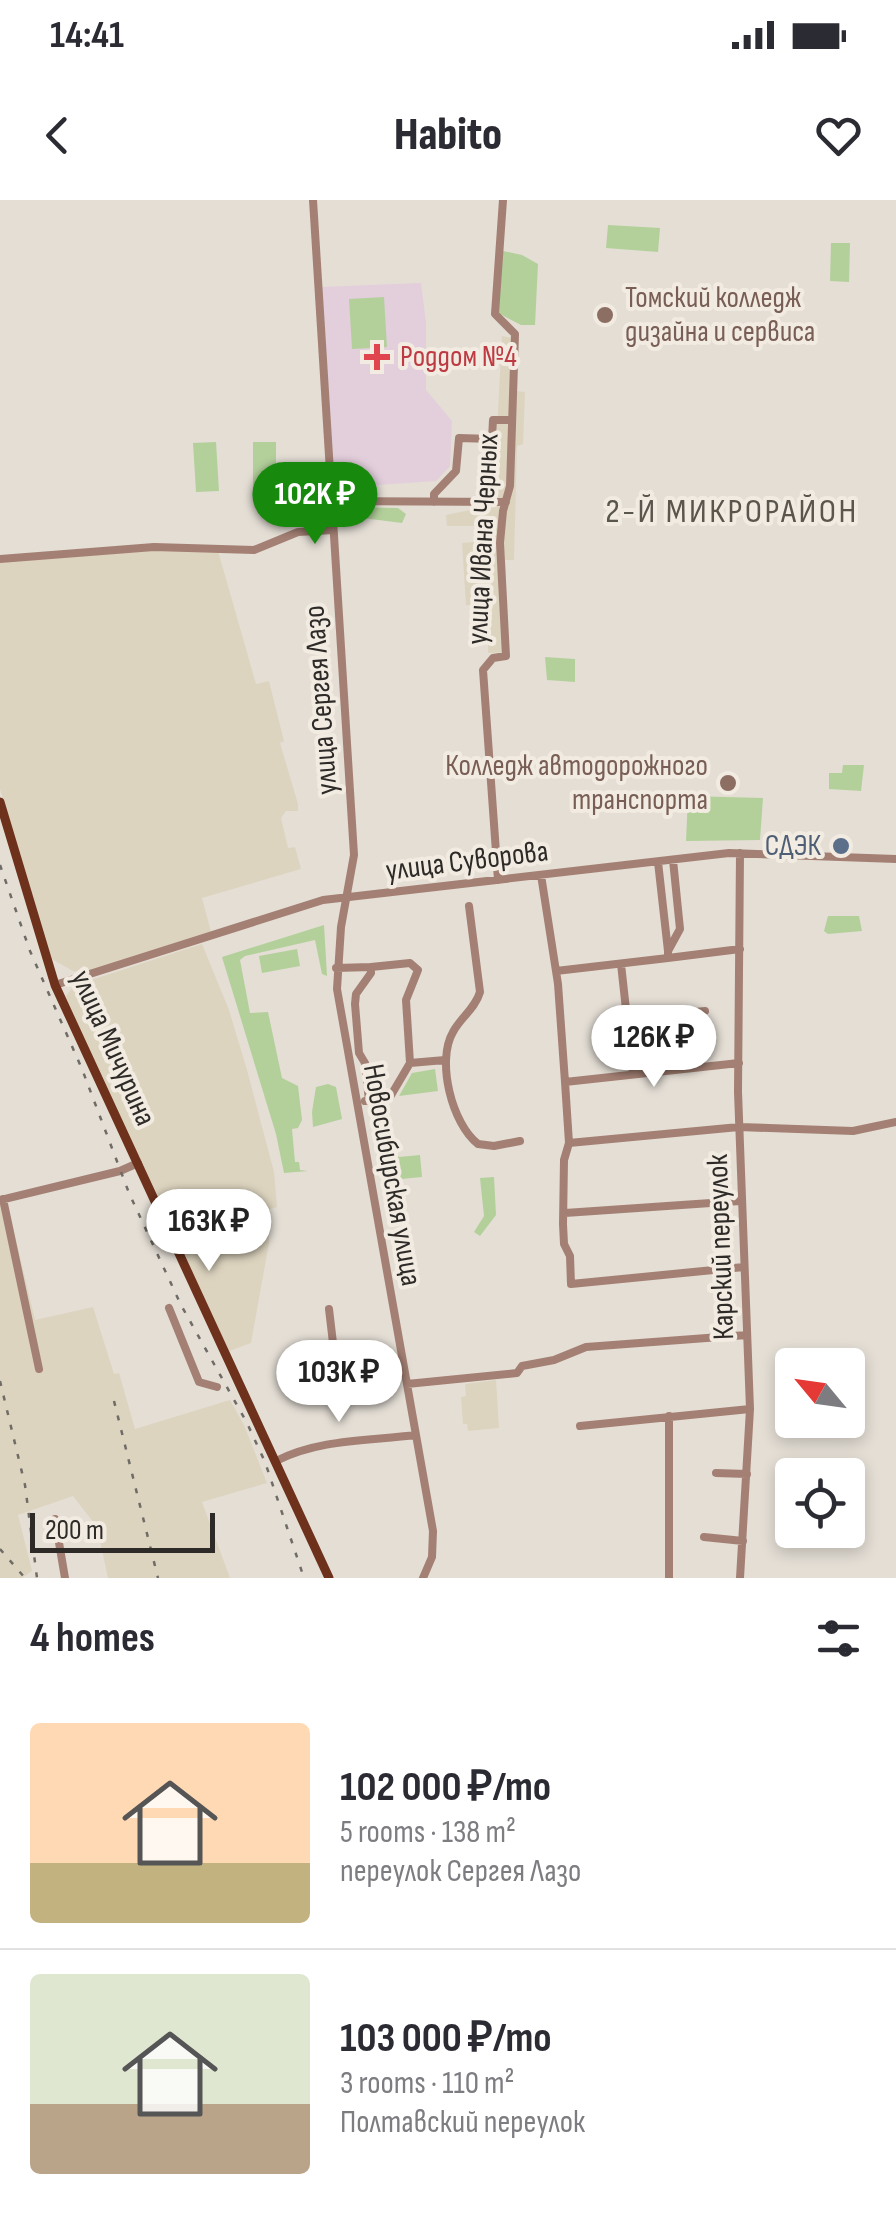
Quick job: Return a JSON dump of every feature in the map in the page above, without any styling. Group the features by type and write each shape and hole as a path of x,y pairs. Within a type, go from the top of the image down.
{"main road":[{"name":"улица Мичурина","path":"1,806 55,985 330,1578"}],"street":[{"name":"улица Сергея Лазо","path":"314,200 354,855 348,897"},
{"name":"улица Ивана Черных","path":"498,880 483,670 494,658 506,656 500,543 510,486 515,334 495,314 503,200"},
{"path":"434,502 434,494 456,471 459,438 492,439 493,420 510,420"},
{"path":"332,501 506,502"},
{"path":"0,559 154,547 254,550 298,532 333,530"},
{"name":"улица Суворова","path":"55,985 323,900 740,853 896,859"},
{"name":"Карский переулок","path":"740,853 740,1201 750,1409 740,1578"},
{"path":"668,955 680,930 674,860"},
{"path":"658,862 668,955"},
{"path":"541,874 556,971 566,1082 570,1142 564,1160 564,1244 570,1256 571,1284 744,1268"},
{"name":"Новосибирская улица","path":"348,897 336,968 434,1540 424,1578"},
{"path":"469,906 480,992 477,1002 453,1032 445,1060 454,1114 472,1140 485,1146 520,1141"},
{"path":"556,971 740,949"},
{"path":"336,968 410,963 418,970 406,1000 410,1063 390,1097 356,1102"},
{"path":"621,964 633,1073"},
{"path":"368,1101 354,1004 371,967"},
{"path":"628,1019 705,1011"},
{"path":"410,1063 445,1060"},
{"path":"566,1082 739,1063"},
{"path":"570,1142 739,1126 853,1131 896,1122"},
{"path":"39,1369 1,1199 120,1171 138,1163"},
{"path":"565,1213 740,1201"},
{"path":"170,1308 199,1382 216,1387"},
{"path":"329,1309 337,1377 346,1381 403,1368"},
{"path":"406,1384 517,1372 522,1366 554,1360 586,1347 747,1335"},
{"path":"580,1426 750,1409"},
{"path":"668,1578 670,1416"},
{"path":"276,1461 318,1444 416,1435"},
{"path":"716,1472 747,1474"},
{"path":"55,1519 65,1578"},
{"path":"704,1537 743,1541"}],"shaded area":[{"name":"Роддом №4","path":"421,283 426,323 426,390 452,421 450,466 436,481 335,488 322,287"},
{"path":"502,336 517,339 515,391 525,392 523,444 517,446 514,560 505,560 508,652 488,653 488,605 466,605 462,543 484,541 486,526 447,526 446,515 475,509 479,504 493,504"},
{"path":"155,550 218,551 256,684 269,681 284,741 280,743 298,804 298,811 286,811 281,818 288,848 295,847 301,869 202,898 211,932 83,973 52,959 0,789 0,562"},
{"path":"202,944 229,1010 247,1070 274,1172 277,1207 267,1210 269,1243 251,1343 229,1351 76,1027 66,996 73,987 85,982"},
{"path":"7,1202 35,1320 93,1307 114,1374 119,1373 135,1429 230,1400 267,1483 202,1502 230,1578 108,1578 97,1527 73,1496 18,1515 32,1571 22,1578 0,1578 0,1204"},
{"path":"496,1380 499,1428 468,1431 467,1424 463,1424 461,1397 466,1396 465,1384"}],"green space":[{"path":"608,225 660,228 658,252 606,248"},
{"path":"831,243 850,243 849,282 830,281"},
{"path":"503,251 538,264 535,325 521,325 498,313"},
{"path":"384,297 387,347 352,349 349,299"},
{"path":"216,442 219,491 196,492 193,443"},
{"path":"253,442 276,442 276,493 253,493"},
{"path":"352,507 398,508 406,514 402,523 355,517"},
{"path":"545,657 575,659 575,682 547,680"},
{"path":"843,765 864,765 861,791 829,789 829,773 842,773"},
{"path":"688,796 763,798 760,840 686,841"},
{"path":"828,916 859,916 862,931 828,934 824,931"},
{"path":"324,925 327,976 322,974 315,940 240,960 250,1013 268,1012 282,1078 298,1086 302,1120 298,1128 292,1129 295,1162 299,1162 300,1170 308,1171 284,1173 276,1134 222,957"},
{"path":"297,949 300,966 262,973 259,956"},
{"path":"435,1069 438,1091 399,1096 412,1073"},
{"path":"316,1087 336,1087 342,1119 313,1127"},
{"path":"393,1145 399,1157 420,1155 422,1177 391,1180 389,1159 379,1159 377,1146"},
{"path":"494,1177 496,1215 480,1236 474,1232 484,1216 480,1178"}],"railway":[{"path":"0,865 30,951 82,1069 129,1193 181,1305 265,1462 304,1578"},
{"path":"0,1381 25,1485 37,1578"},
{"path":"114,1401 158,1578"},
{"path":"0,1549 25,1578"}],"place":[{"name":"Томский колледж дизайна и сервиса","path":"605,315"},
{"name":"Роддом №4","path":"377,357"},
{"name":"Колледж автодорожного транспорта","path":"728,783"},
{"name":"СДЭК","path":"841,846"}],"district":[{"name":"2-Й МИКРОРАЙОН","path":"732,511"}]}
